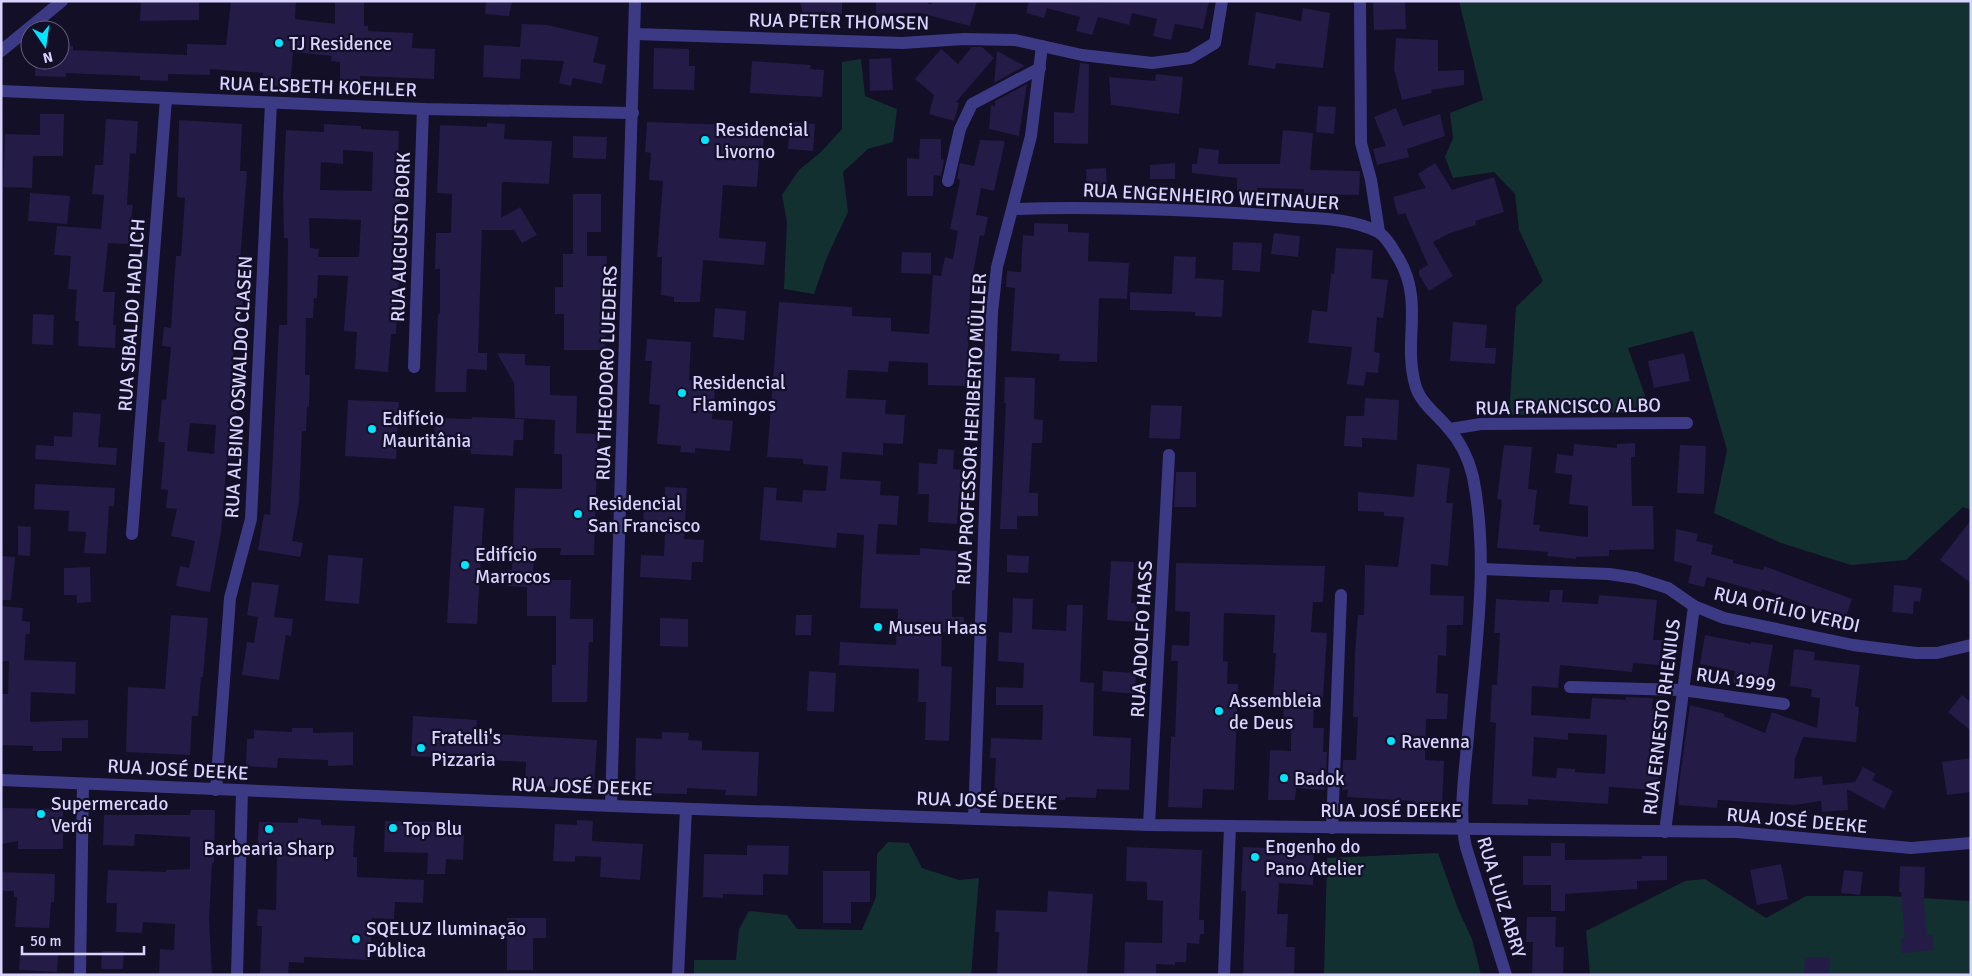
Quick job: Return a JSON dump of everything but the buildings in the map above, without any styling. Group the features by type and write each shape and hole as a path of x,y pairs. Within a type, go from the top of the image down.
{"street":[{"path":"1,51 62,1"},
{"name":"RUA THEODORO LUEDERS","path":"611,806 635,1"},
{"name":"RUA PETER THOMSEN","path":"635,34 902,43 990,39 1015,40 1082,55 1152,63 1190,58 1215,43 1222,1"},
{"path":"1360,1 1361,143 1371,180 1380,232 1401,261 1410,283 1414,304 1410,352 1415,386 1424,403 1450,430 1468,460 1473,477 1482,569 1465,773 1463,829"},
{"name":"RUA PROFESSOR HERIBERTO MÜLLER","path":"974,819 992,312 997,267 1031,136 1042,46"},
{"path":"948,181 960,129 972,104 1040,68"},
{"name":"RUA ELSBETH KOEHLER","path":"1,91 424,109 633,113"},
{"name":"RUA SIBALDO HADLICH","path":"132,534 166,98"},
{"name":"RUA ALBINO OSWALDO CLASEN","path":"216,790 230,598 251,519 271,103"},
{"name":"RUA AUGUSTO BORK","path":"414,367 424,109"},
{"name":"RUA ENGENHEIRO WEITNAUER","path":"1013,209 1055,208 1221,212 1344,221 1380,232"},
{"name":"RUA FRANCISCO ALBO","path":"1450,430 1481,424 1686,423"},
{"name":"RUA ADOLFO HASS","path":"1149,825 1169,456"},
{"name":"RUA OTÍLIO VERDI","path":"1482,569 1609,574 1636,578 1668,588 1694,606 1724,618 1888,650 1937,653 1971,646"},
{"path":"1332,828 1341,596"},
{"name":"RUA ERNESTO RHENIUS","path":"1665,832 1694,606"},
{"name":"RUA 1999","path":"1570,686 1682,690 1784,704"},
{"name":"RUA JOSÉ DEEKE","path":"1,780 686,809 1149,825 1746,833 1911,848 1971,843"},
{"path":"80,975 83,784"},
{"path":"236,975 242,791"},
{"path":"678,975 686,809"},
{"path":"1224,975 1230,827"},
{"name":"RUA LUIZ ABRY","path":"1463,829 1466,848 1506,975"}],"green space":[{"path":"1459,1 1971,1 1971,510 1963,507 1906,560 1851,565 1781,543 1714,513 1727,450 1693,331 1628,348 1651,412 1509,415 1516,307 1543,281 1519,230 1515,194 1494,172 1453,178 1445,157 1453,138 1450,113 1483,100"},
{"path":"861,59 865,96 897,109 893,142 868,149 843,172 848,212 827,257 814,294 784,289 787,222 782,195 799,170 821,152 842,129 842,62"},
{"path":"888,842 909,843 922,868 959,880 979,878 971,975 694,975 694,960 736,960 739,929 749,911 787,915 797,929 862,930 876,897 877,854"},
{"path":"1438,853 1458,909 1472,939 1481,975 1324,975 1327,858"},
{"path":"1705,879 1766,918 1806,896 1888,896 1971,901 1971,975 1590,975 1586,931 1685,881"}],"place":[{"name":"TJ Residence","path":"279,43"},
{"name":"Residencial Livorno","path":"705,140"},
{"name":"Residencial Flamingos","path":"682,393"},
{"name":"Edifício Mauritânia","path":"372,429"},
{"name":"Residencial San Francisco","path":"578,514"},
{"name":"Edifício Marrocos","path":"465,565"},
{"name":"Museu Haas","path":"878,627"},
{"name":"Assembleia de Deus","path":"1219,711"},
{"name":"Ravenna","path":"1391,741"},
{"name":"Fratelli's Pizzaria","path":"421,748"},
{"name":"Badok","path":"1284,778"},
{"name":"Supermercado Verdi","path":"41,814"},
{"name":"Top Blu","path":"393,828"},
{"name":"Barbearia Sharp","path":"269,829"},
{"name":"Engenho do Pano Atelier","path":"1255,857"},
{"name":"SQELUZ Iluminação Pública","path":"356,939"}]}
